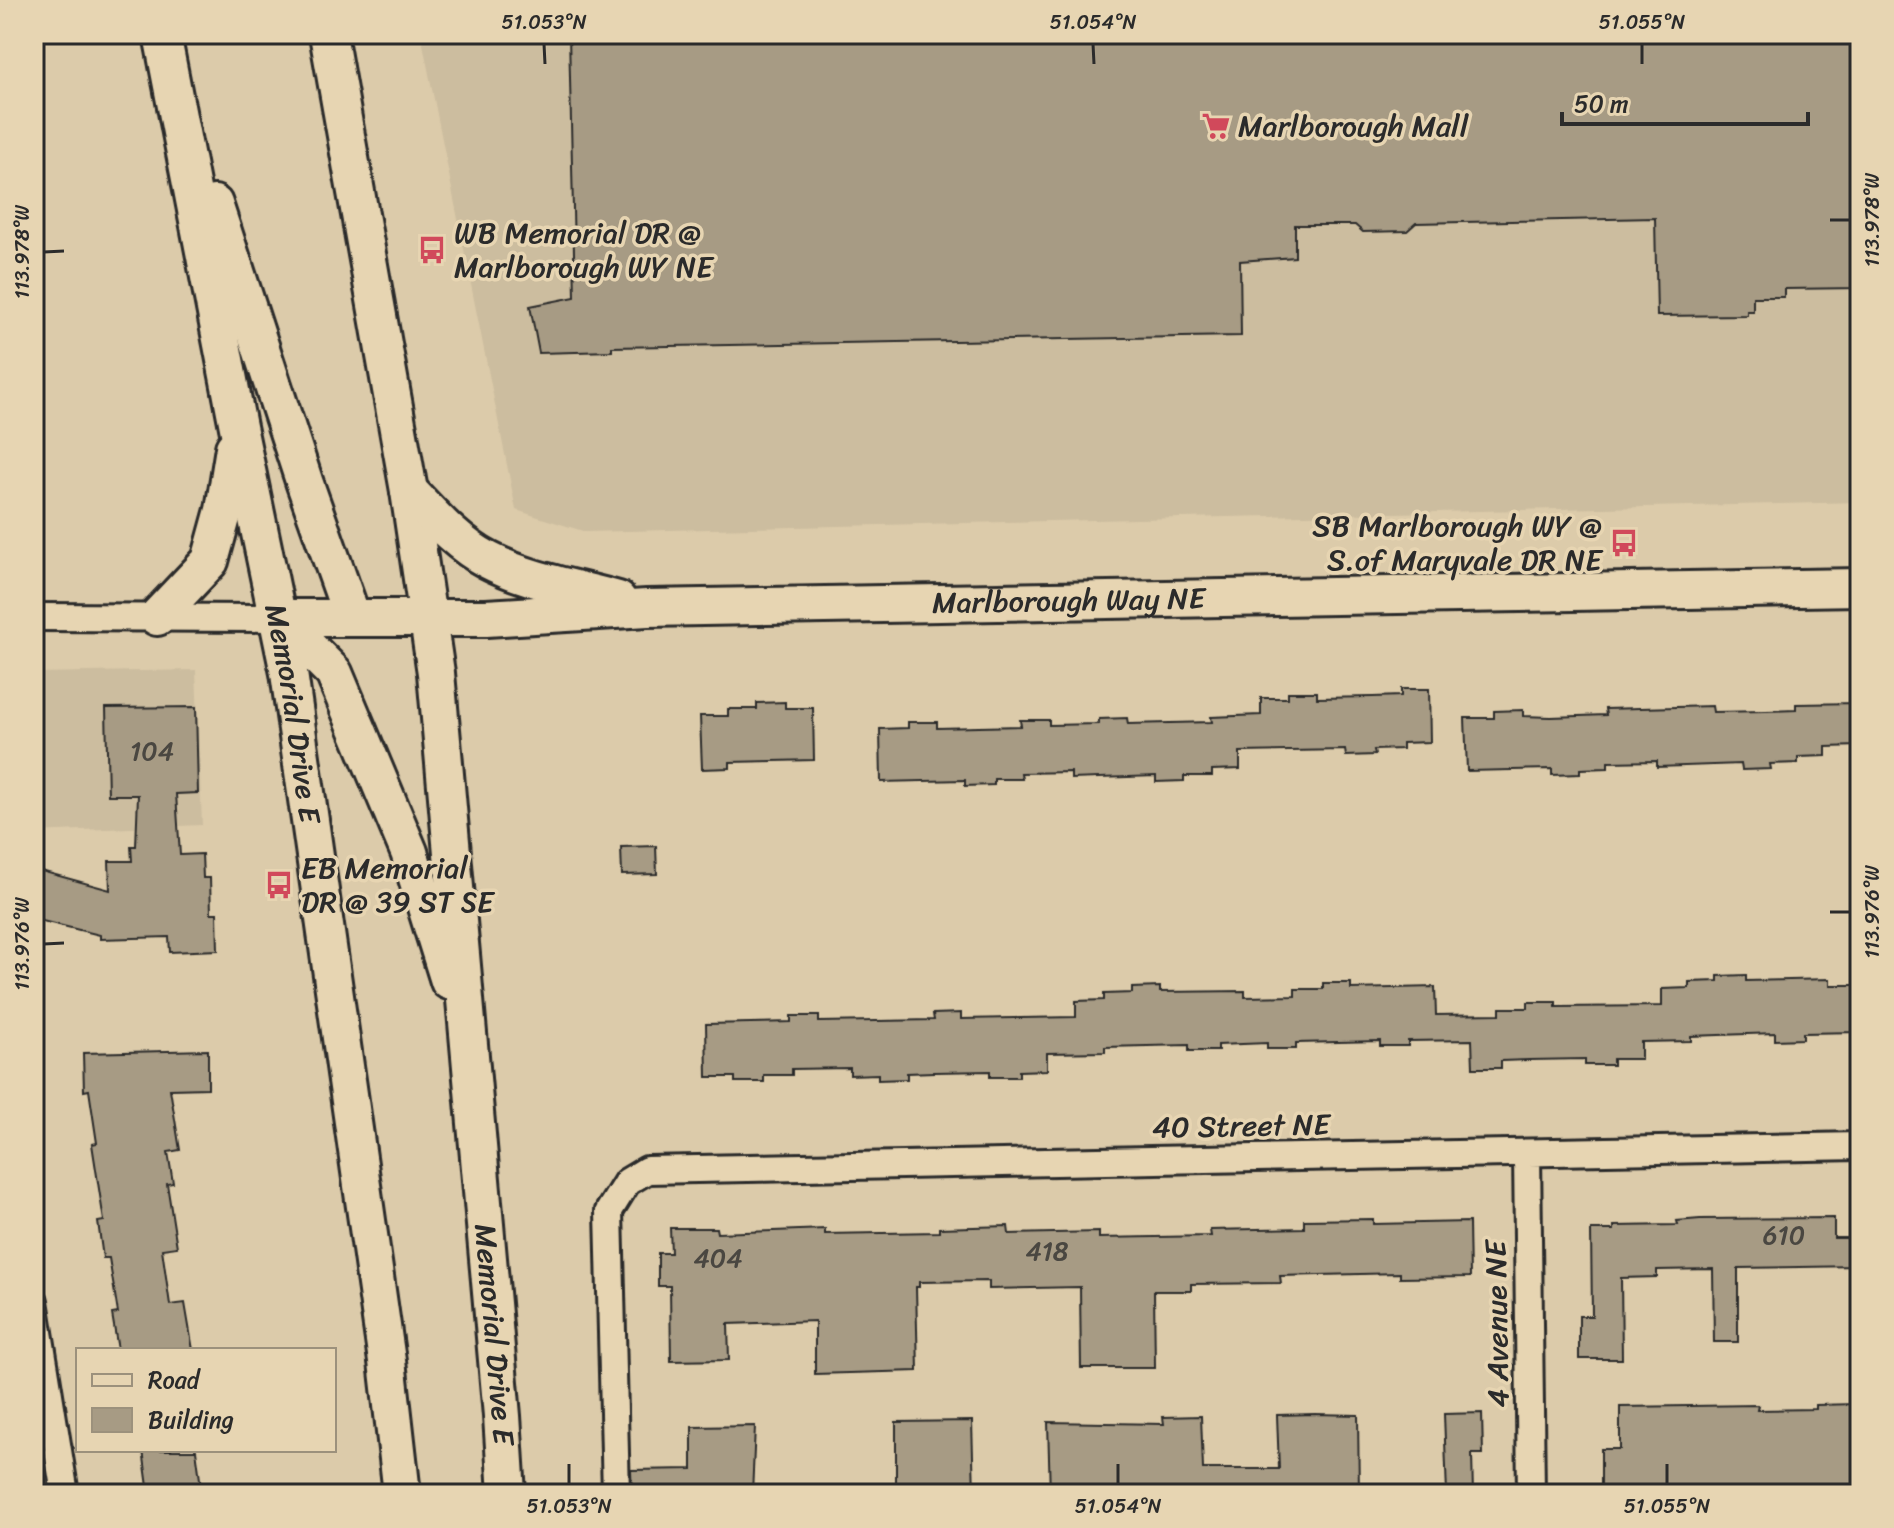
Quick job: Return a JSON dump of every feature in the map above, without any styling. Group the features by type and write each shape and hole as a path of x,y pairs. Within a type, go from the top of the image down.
{"main road":[{"name":"Memorial Drive E","path":"328,34 409,491 436,673 507,1494"},
{"name":"Memorial Drive E","path":"164,46 238,427 279,618 381,1314 402,1494"},
{"path":"164,46 305,484 352,617"},
{"path":"157,617 210,561 224,510 238,427"},
{"path":"409,491 446,530 487,559 521,573 647,608"},
{"name":"Marlborough Way NE","path":"279,618 486,618 647,608 1860,587"},
{"path":"279,618 334,673 409,852 471,1051"}],"street":[{"path":"34,617 279,618"},
{"name":"40 Street NE","path":"616,1494 609,1211 627,1182 647,1170 1860,1146"},
{"name":"4 Avenue NE","path":"1527,1153 1531,1494"},
{"path":"34,1301 65,1494"}],"shaded area":[{"path":"421,34 1860,34 1860,502 586,532 516,510"},
{"path":"196,670 202,825 34,832 34,673"}],"building":[{"name":"Marlborough Mall","path":"569,34 1860,34 1860,288 1784,289 1784,297 1753,297 1753,311 1747,311 1747,315 1657,316 1655,218 1416,223 1407,231 1363,232 1355,225 1295,225 1295,257 1240,261 1241,336 612,347 612,351 539,353 530,306 575,297"},
{"path":"1401,689 1429,689 1430,742 1402,743 1402,749 1374,750 1375,755 1346,756 1345,750 1240,752 1240,769 1212,770 1212,776 1184,776 1184,781 1156,782 1156,776 1071,779 1071,772 1021,773 1022,779 994,779 994,785 965,786 965,780 881,782 880,729 908,728 908,722 937,722 937,728 1021,726 1020,720 1049,720 1049,725 1099,724 1099,719 1127,718 1128,724 1212,722 1211,717 1261,715 1261,698 1288,698 1288,692 1317,692 1317,698 1373,697 1401,696"},
{"path":"785,702 785,708 813,708 814,760 730,762 730,768 702,769 700,716 728,716 728,709 757,709 757,703"},
{"path":"1860,703 1860,746 1826,747 1826,756 1798,757 1798,763 1770,764 1771,769 1742,770 1741,764 1657,767 1657,761 1608,762 1608,768 1580,769 1580,774 1552,775 1552,769 1467,771 1465,718 1494,718 1494,711 1523,710 1523,716 1551,717 1606,715 1605,709 1712,706 1713,712 1766,711 1796,710 1796,704"},
{"path":"196,707 198,793 176,794 180,855 202,854 203,878 210,878 211,913 217,913 218,950 170,952 169,937 100,939 100,935 34,919 34,869 110,890 109,861 132,861 131,846 136,846 138,795 108,795 106,708"},
{"path":"656,846 657,874 622,875 621,847"},
{"path":"1746,975 1746,981 1830,979 1830,985 1860,985 1860,1032 1803,1033 1803,1039 1775,1040 1775,1033 1691,1036 1691,1041 1641,1042 1641,1059 1613,1059 1613,1065 1585,1065 1585,1059 1529,1060 1501,1061 1501,1068 1473,1068 1472,1040 1408,1041 1408,1046 1380,1046 1380,1041 1296,1043 1296,1049 1267,1049 1267,1043 1218,1045 1218,1051 1189,1051 1189,1045 1105,1047 1105,1052 1047,1053 1047,1070 1019,1071 1019,1077 990,1077 990,1071 934,1072 907,1073 907,1079 878,1080 878,1074 850,1075 850,1068 792,1069 792,1075 764,1075 764,1082 735,1082 735,1077 707,1077 706,1024 791,1022 791,1016 819,1016 819,1022 934,1020 933,1014 961,1013 961,1019 1076,1017 1076,1001 1104,1000 1104,994 1132,993 1132,988 1160,987 1160,992 1245,991 1245,997 1295,996 1295,989 1323,989 1323,983 1351,983 1351,989 1435,987 1436,1015 1500,1014 1500,1008 1528,1008 1528,1002 1556,1002 1556,1007 1662,1006 1662,989 1689,988 1689,982 1718,981 1718,976"},
{"path":"208,1050 208,1088 170,1089 180,1150 168,1152 173,1183 167,1184 177,1247 162,1249 170,1305 185,1303 193,1348 118,1348 112,1314 118,1313 109,1258 103,1258 98,1222 104,1221 92,1144 97,1143 89,1090 84,1091 83,1053"},
{"path":"1834,1218 1834,1238 1860,1238 1860,1266 1738,1268 1738,1342 1714,1342 1713,1269 1657,1270 1657,1277 1621,1278 1622,1359 1579,1359 1579,1316 1592,1316 1591,1230 1614,1230 1614,1226 1678,1225 1677,1221 1700,1219"},
{"path":"1373,1219 1373,1224 1469,1222 1470,1277 1400,1278 1400,1273 1280,1276 1281,1283 1191,1284 1191,1291 1154,1291 1155,1368 1081,1368 1080,1287 989,1289 989,1281 919,1282 919,1287 916,1287 918,1371 815,1374 815,1321 728,1324 729,1360 671,1361 670,1286 658,1286 658,1253 671,1253 670,1228 716,1228 717,1233 825,1229 825,1234 939,1232 939,1228 1008,1226 1009,1234 1099,1232 1099,1238 1211,1236 1210,1230 1304,1228 1304,1220"},
{"path":"1856,1404 1860,1494 1601,1494 1601,1449 1620,1449 1620,1407 1758,1405 1757,1410 1816,1409 1816,1405"},
{"path":"1482,1413 1483,1454 1472,1454 1473,1494 1447,1494 1444,1414"},
{"path":"1277,1415 1358,1415 1359,1494 1050,1494 1048,1422 1164,1424 1163,1417 1201,1416 1203,1469 1279,1469"},
{"path":"972,1421 974,1494 896,1494 896,1422"},
{"path":"755,1426 752,1494 632,1494 631,1470 692,1469 692,1427"},
{"path":"143,1452 196,1452 202,1494 149,1494"}],"place":[{"name":"Marlborough Mall","path":"1216,126"},
{"name":"WB Memorial DR @ Marlborough WY NE","path":"432,250"},
{"name":"SB Marlborough WY @ S.of Maryvale DR NE","path":"1624,543"},
{"name":"EB Memorial DR @ 39 ST SE","path":"279,885"}]}
